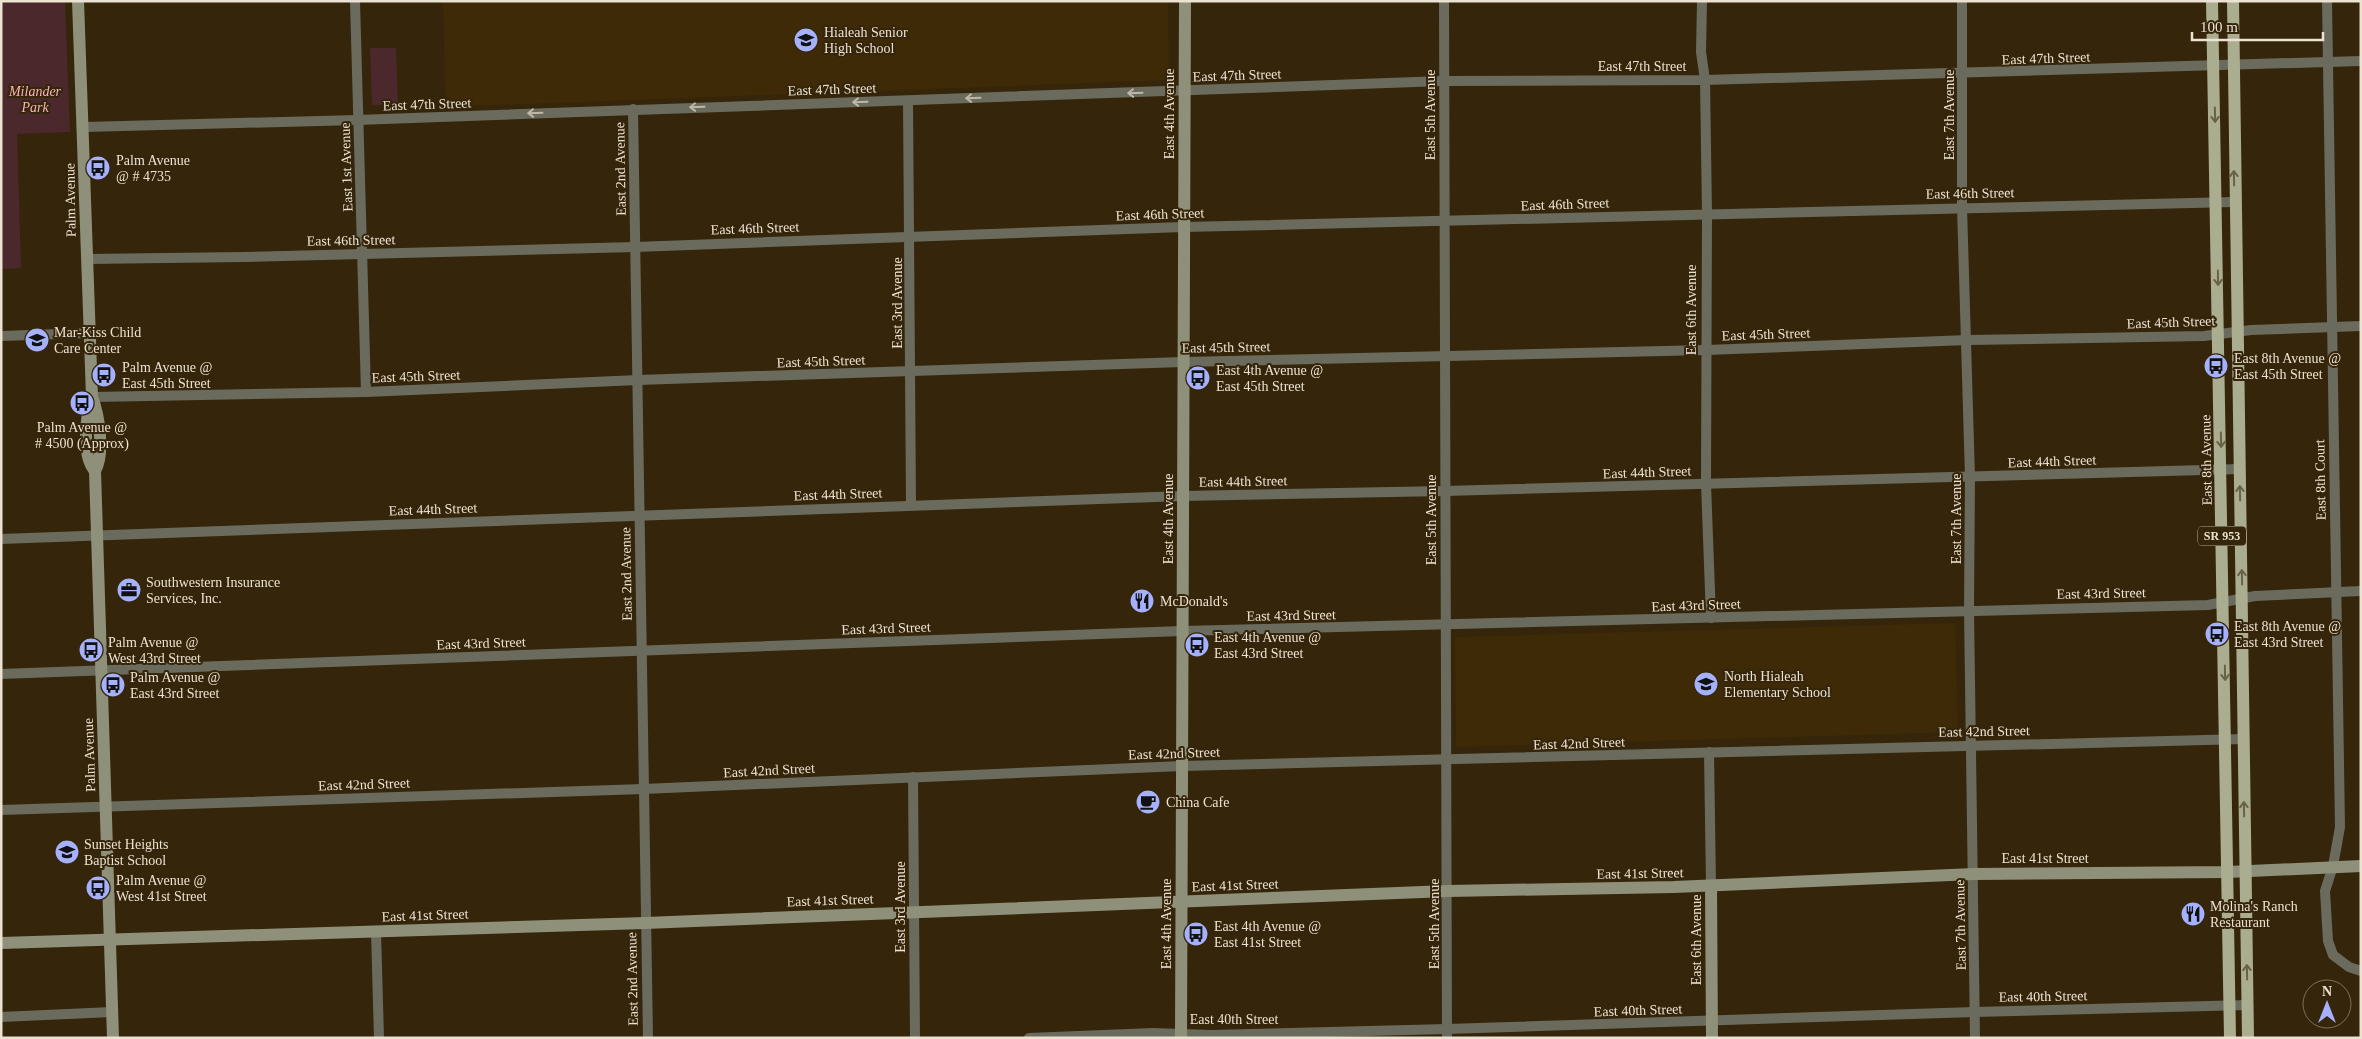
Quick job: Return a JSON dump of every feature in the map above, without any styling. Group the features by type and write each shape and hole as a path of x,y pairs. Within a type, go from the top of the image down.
{"main road":[{"name":"East 8th Avenue","path":"2212,1 2224,602 2230,1038"},
{"name":"SR 953","path":"2233,1 2248,1038"}],"street":[{"name":"Palm Avenue","path":"78,1 84,127 92,397 98,413 100,463 94,471 113,1038"},
{"name":"East 1st Avenue","path":"355,1 366,392"},
{"name":"East 4th Avenue","path":"1181,1036 1184,1"},
{"name":"East 5th Avenue","path":"1444,1 1447,1034"},
{"name":"East 6th Avenue","path":"1702,1 1701,52 1705,80 1707,214 1706,484 1711,618"},
{"name":"East 7th Avenue","path":"1962,1 1962,207 1968,340 1975,1038"},
{"name":"East 8th Court","path":"2327,1 2340,827 2333,866 2325,891 2328,941 2333,955 2349,967 2361,970"},
{"name":"East 47th Street","path":"84,127 357,120 1444,81 1705,80 2214,67 2361,61"},
{"name":"East 3rd Avenue","path":"908,101 911,505"},
{"name":"East 2nd Avenue","path":"634,109 648,1038"},
{"name":"East 46th Street","path":"87,258 363,254 635,247 1183,227 2235,202"},
{"name":"East 45th Street","path":"92,397 366,392 638,380 1183,362 1706,350 1968,340 2204,336 2237,332 2361,326"},
{"path":"1,336 90,334"},
{"name":"East 44th Street","path":"1,539 1183,496 1445,491 2240,469"},
{"name":"East 43rd Street","path":"1,674 1182,631 2208,605 2255,596 2361,591"},
{"name":"East 42nd Street","path":"1,810 643,789 1182,766 2244,739"},
{"name":"East 6th Avenue","path":"1709,752 1712,1038"},
{"name":"East 3rd Avenue","path":"913,777 915,1038"},
{"name":"East 41st Street","path":"1,943 645,923 1448,891 1711,886 1974,874 2228,872 2361,866"},
{"path":"376,932 380,1038"},
{"name":"East 40th Street","path":"1029,1038 1447,1034 1712,1021 1975,1012 2248,1006"},
{"path":"1,1017 112,1012"}],"shaded area":[{"name":"Hialeah Senior High School","path":"443,1 1168,1 1169,80 446,107"},
{"name":"North Hialeah Elementary School","path":"1955,623 1958,732 1456,747 1455,637"}],"green space":[{"name":"Milander Park","path":"1,1 65,1 70,132 17,134 21,268 1,269"},
{"path":"370,48 396,48 398,104 372,105"}],"place":[{"name":"Hialeah Senior High School","path":"806,40"},
{"name":"Palm Avenue @ # 4735","path":"98,168"},
{"name":"Mar-Kiss Child Care Center","path":"37,340"},
{"name":"East 8th Avenue @ East 45th Street","path":"2216,366"},
{"name":"Palm Avenue @ East 45th Street","path":"104,375"},
{"name":"East 4th Avenue @ East 45th Street","path":"1198,378"},
{"name":"Palm Avenue @ # 4500 (Approx)","path":"82,403"},
{"name":"Southwestern Insurance Services, Inc.","path":"129,590"},
{"name":"McDonald's","path":"1142,601"},
{"name":"East 8th Avenue @ East 43rd Street","path":"2217,634"},
{"name":"East 4th Avenue @ East 43rd Street","path":"1197,645"},
{"name":"Palm Avenue @ West 43rd Street","path":"91,650"},
{"name":"North Hialeah Elementary School","path":"1706,684"},
{"name":"Palm Avenue @ East 43rd Street","path":"113,685"},
{"name":"China Cafe","path":"1148,802"},
{"name":"Sunset Heights Baptist School","path":"67,852"},
{"name":"Palm Avenue @ West 41st Street","path":"98,888"},
{"name":"Molina's Ranch Restaurant","path":"2193,914"},
{"name":"East 4th Avenue @ East 41st Street","path":"1196,934"}]}
